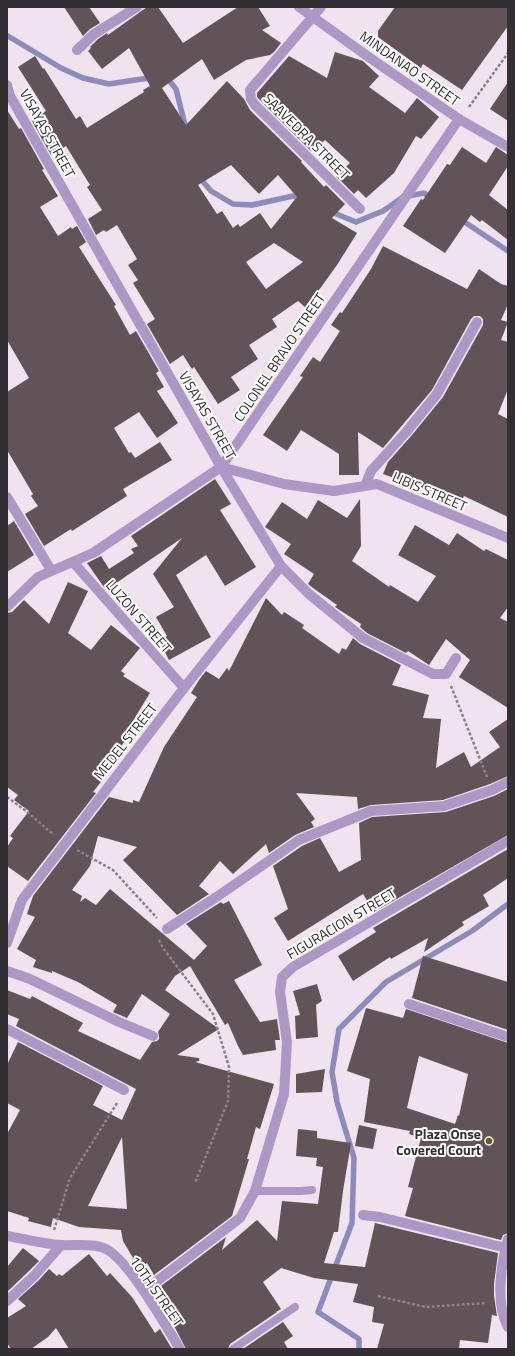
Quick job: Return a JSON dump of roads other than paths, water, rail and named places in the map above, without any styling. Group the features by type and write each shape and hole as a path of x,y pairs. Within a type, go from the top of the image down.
{"street":[{"path":"77,50 94,34 137,7"},
{"name":"MINDANAO STREET","path":"299,7 460,119 508,147"},
{"name":"SAAVEDRA STREET","path":"321,7 250,90 251,99 255,105 360,209"},
{"name":"VISAYAS STREET","path":"7,84 8,97 281,566 309,594 363,638 433,674 446,674 456,658"},
{"name":"COLONEL BRAVO STREET","path":"7,607 38,577 50,570 73,562 92,553 222,467 460,119"},
{"path":"365,486 371,472 438,394 477,322"},
{"name":"LIBIS STREET","path":"222,467 284,484 334,491 377,484 508,538"},
{"path":"7,497 50,570"},
{"name":"LUZON STREET","path":"73,562 184,688"},
{"name":"MEDEL STREET","path":"7,943 22,900 64,843 184,688 281,566"},
{"path":"167,929 299,840 371,811 444,806 492,790 508,782"},
{"name":"FIGURACION STREET","path":"144,1291 240,1218 255,1191 284,1094 286,1042 280,992 282,977 293,967 508,842"},
{"path":"7,971 30,979 119,1022 153,1036"},
{"path":"409,1004 508,1037"},
{"path":"7,1029 124,1090"},
{"path":"363,1215 380,1217 507,1244 501,1273 501,1303 502,1315 508,1327"},
{"name":"10TH STREET","path":"7,1236 62,1245 103,1247 114,1255 144,1291 180,1349"},
{"path":"7,1301 35,1275 62,1245"}],"lane":[{"path":"255,1191 301,1192 312,1190"},
{"path":"233,1349 295,1307"}],"waterway":[{"path":"8,36 61,68 83,78 109,84 152,78"},
{"path":"164,78 167,78 176,89 186,129"},
{"path":"199,177 211,191 233,204 252,205 293,196 303,200"},
{"path":"329,211 356,222 383,211 403,197 424,193 432,199"},
{"path":"460,219 508,251"},
{"path":"359,1349 359,1339 318,1312 352,1223 354,1158 337,1102 332,1072 339,1029 386,982 472,931 508,904"}],"place":[{"name":"Plaza Onse Covered Court","path":"489,1141"}]}
